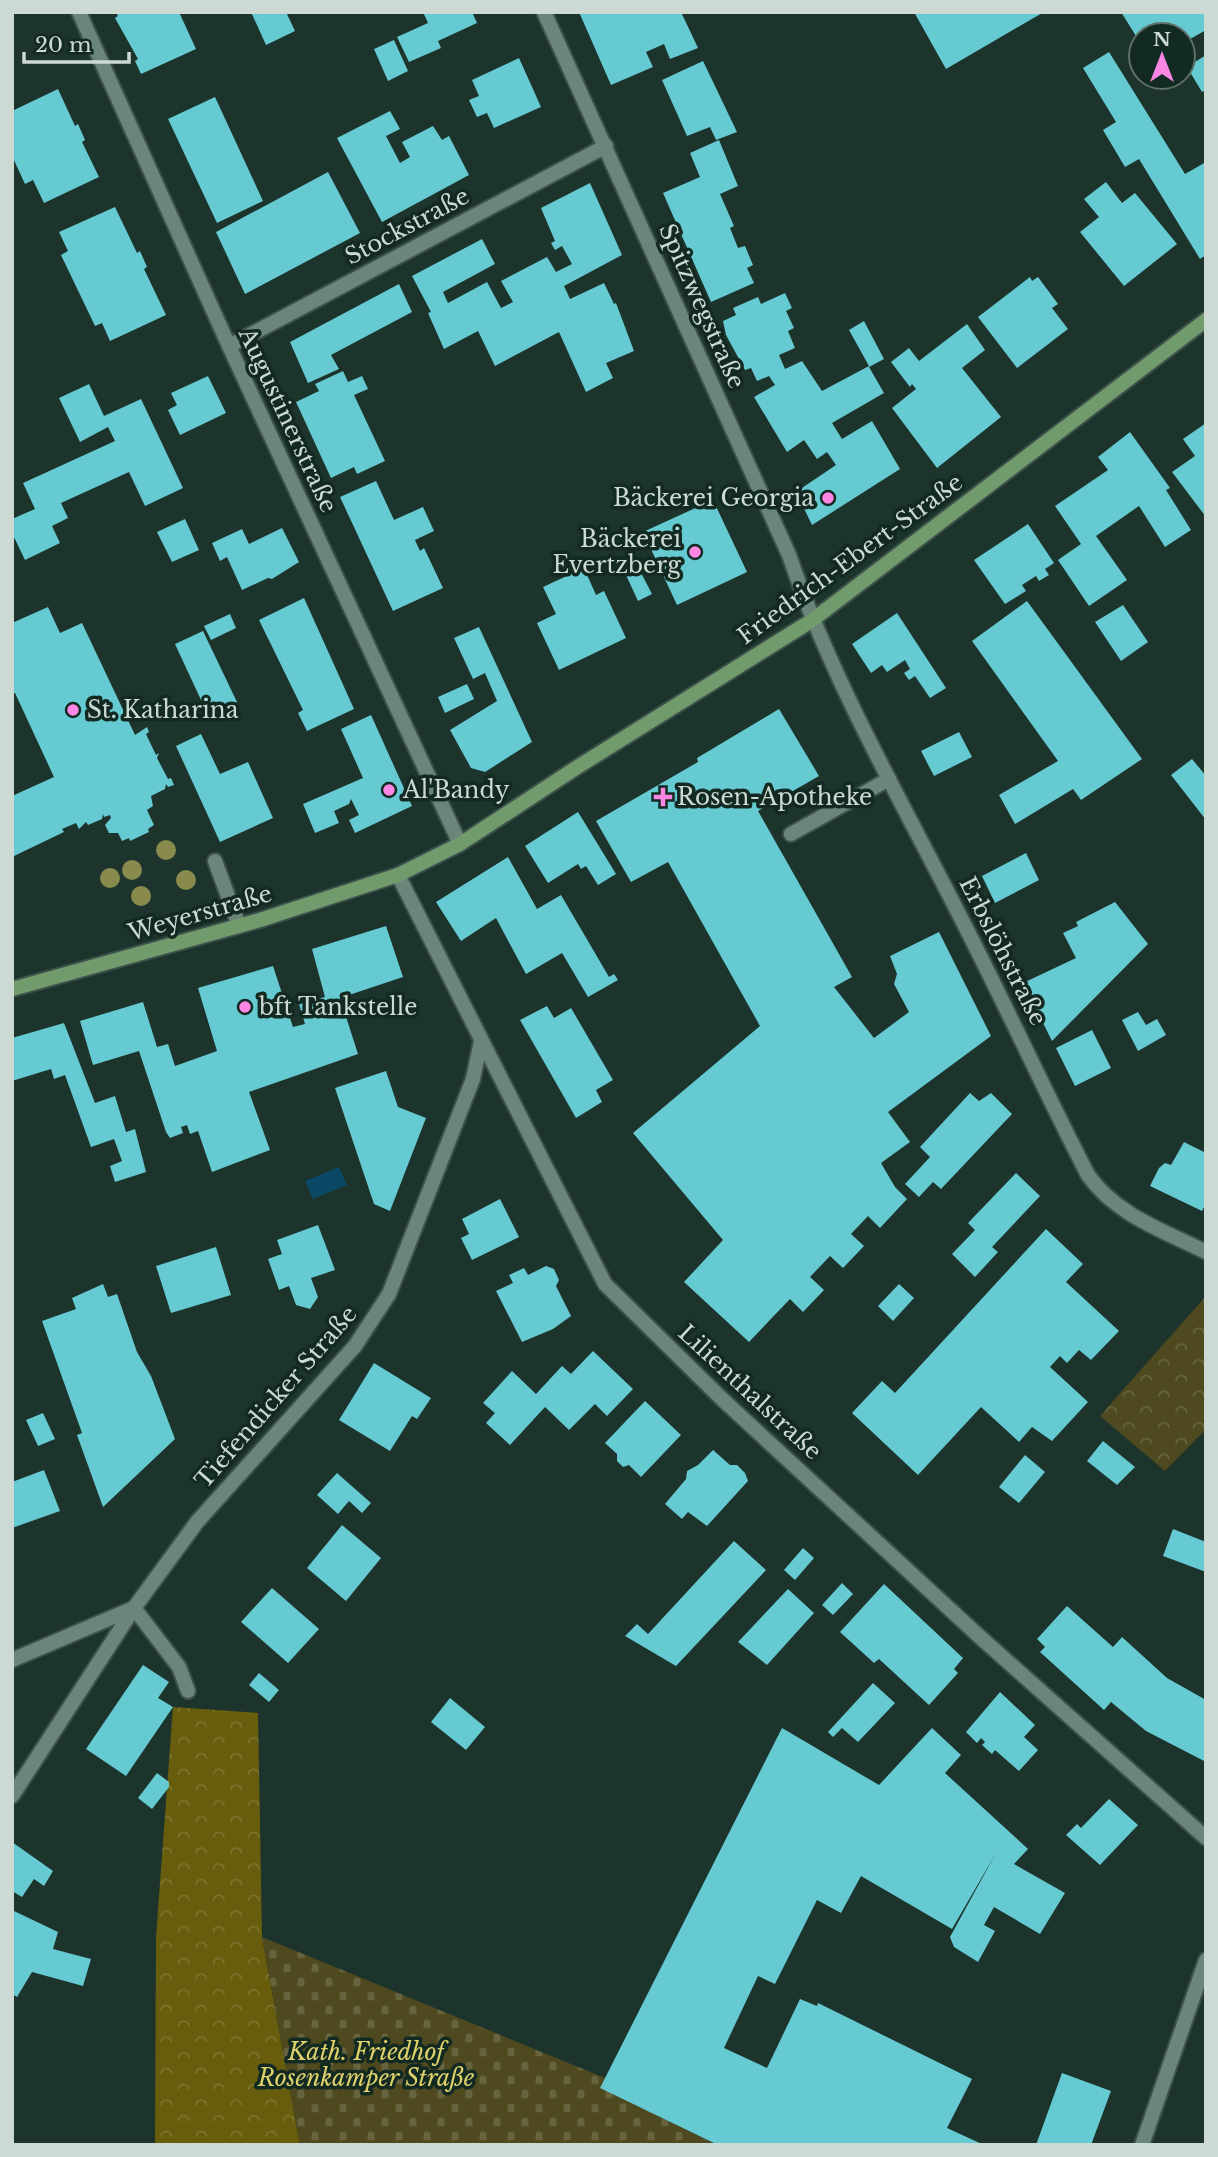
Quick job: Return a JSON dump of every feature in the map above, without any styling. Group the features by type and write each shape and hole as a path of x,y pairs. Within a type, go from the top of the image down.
{"main road":[{"name":"Friedrich-Ebert-Straße","path":"398,875 460,845 579,766 811,621 1206,320"},
{"name":"Weyerstraße","path":"12,989 239,926 398,875"}],"street":[{"name":"Augustinerstraße","path":"79,12 229,346 460,845"},
{"name":"Spitzwegstraße","path":"544,12 789,555 811,621"},
{"name":"Stockstraße","path":"229,346 606,146"},
{"name":"Erbslöhstraße","path":"811,621 835,675 1088,1175 1108,1199 1125,1212 1206,1252"},
{"path":"791,834 889,779"},
{"path":"215,861 239,926"},
{"name":"Lilienthalstraße","path":"398,875 605,1284 722,1399 960,1619 1206,1838"},
{"name":"Tiefendicker Straße","path":"12,1796 134,1608 197,1522 355,1346 376,1316 389,1294 472,1079 481,1041"},
{"path":"12,1660 134,1608 179,1667 188,1691"},
{"path":"1142,2145 1206,1960"}],"green space":[{"path":"1206,1296 1206,1429 1165,1471 1100,1416"},
{"path":"173,1707 258,1713 262,1937 300,2145 155,2145 156,1937"},
{"name":"Kath. Friedhof Rosenkamper Straße","path":"262,1937 605,2078 601,2088 717,2145 300,2145"}],"water":[{"path":"339,1167 347,1185 313,1199 305,1181"}],"building":[{"path":"116,12 179,12 196,49 141,74 135,61 138,59 115,18 118,16"},
{"path":"251,12 286,12 295,31 266,45"},
{"path":"423,12 472,12 477,23 438,41 441,48 409,62 397,37 428,23"},
{"path":"579,12 681,12 698,48 670,59 664,44 646,52 653,67 611,85"},
{"path":"914,12 1044,12 946,69"},
{"path":"1121,12 1206,12 1206,30 1197,35 1197,21 1127,22"},
{"path":"394,40 408,71 388,81 374,49"},
{"path":"1109,52 1127,81 1127,91 1133,91 1185,174 1206,162 1206,255 1200,259 1139,159 1125,167 1103,130 1116,122 1083,68"},
{"path":"1206,55 1206,90 1202,92 1197,84 1197,61"},
{"path":"519,58 541,107 494,128 487,113 477,117 469,100 479,96 472,80"},
{"path":"703,61 737,132 716,140 710,127 687,136 662,80"},
{"path":"58,89 75,126 78,124 85,140 82,142 99,177 44,203 33,180 25,184 12,156 12,111"},
{"path":"215,97 263,201 217,223 168,119"},
{"path":"390,111 400,129 386,136 400,163 410,157 402,142 433,126 442,140 449,136 469,175 382,222 337,138"},
{"path":"719,140 738,186 720,194 734,226 730,228 738,248 745,246 753,265 747,268 754,283 711,302 663,193 700,177 690,153"},
{"path":"328,172 360,233 245,294 216,232"},
{"path":"1106,182 1122,203 1135,193 1177,244 1124,286 1080,232 1099,217 1084,199"},
{"path":"590,183 622,255 564,286 570,299 604,283 614,304 616,303 634,351 606,363 613,378 586,392 559,332 495,366 478,331 444,349 428,313 431,312 412,276 482,239 495,264 443,292 448,303 487,282 501,308 513,302 501,281 547,257 556,272 572,264 562,246 555,250 551,243 555,241 541,208"},
{"path":"115,207 137,253 140,251 147,267 144,269 166,315 110,341 102,323 95,326 61,255 68,251 59,232"},
{"path":"1030,277 1032,281 1038,277 1058,304 1052,308 1068,329 1017,368 978,317"},
{"path":"399,284 412,312 331,355 339,369 308,383 290,342"},
{"path":"785,293 792,308 786,311 794,328 788,331 795,348 779,355 785,369 802,361 822,391 869,366 849,330 864,321 884,359 869,367 884,393 832,423 842,439 872,421 900,469 812,525 796,492 836,465 827,452 817,459 804,440 787,452 754,397 775,385 769,376 757,381 751,368 745,370 726,335 723,321 736,315 733,308 758,297 761,304"},
{"path":"967,324 985,350 962,368 1001,417 937,468 892,408 916,389 912,384 910,387 891,362 909,348 919,361"},
{"path":"343,371 348,382 362,376 368,389 354,395 385,461 357,474 354,467 331,478 296,402 319,391 315,384"},
{"path":"208,376 226,413 180,435 168,410 177,405 171,393"},
{"path":"89,384 104,416 141,399 183,488 145,506 129,472 61,503 68,518 52,526 60,543 25,560 12,533 12,519 35,509 23,483 115,441 108,427 80,442 59,398"},
{"path":"1206,423 1206,517 1172,472 1195,456 1183,439"},
{"path":"1130,432 1170,488 1166,490 1191,530 1165,547 1139,506 1096,536 1127,580 1089,606 1058,560 1081,544 1055,506 1108,470 1098,457"},
{"path":"376,481 394,520 423,507 434,531 415,540 420,551 424,548 443,588 393,611 340,497"},
{"name":"Bäckerei Evertzberg","path":"713,500 747,572 677,605 643,532"},
{"path":"185,519 199,550 172,562 157,532"},
{"path":"1028,524 1054,563 1045,569 1049,575 1039,581 1036,576 1022,585 1026,591 1005,604 974,560"},
{"path":"282,528 299,562 272,579 268,578 242,590 227,557 220,561 212,543 242,529 249,544"},
{"path":"584,568 596,595 604,591 626,638 559,670 537,623 556,614 543,587"},
{"path":"639,569 652,594 638,601 626,575"},
{"path":"304,598 354,709 307,731 298,713 303,710 259,620"},
{"path":"1027,601 1142,759 1081,800 1073,789 1015,824 999,795 1058,761 972,641"},
{"path":"1123,605 1148,642 1121,661 1095,622"},
{"name":"St. Katharina","path":"48,607 60,633 82,623 135,735 147,727 149,732 146,734 156,755 159,753 157,758 174,785 168,787 166,784 165,789 151,796 153,806 147,810 154,825 148,829 149,832 130,841 129,838 122,841 118,833 109,833 105,825 111,818 110,815 104,817 103,814 102,819 88,825 86,822 79,829 76,823 62,829 64,832 12,857 12,796 54,777 15,693 12,694 12,623"},
{"path":"897,613 946,688 930,698 915,676 909,680 904,673 910,669 905,660 887,672 882,665 871,673 852,644"},
{"path":"230,614 236,628 211,640 204,626"},
{"path":"479,627 532,742 485,772 471,768 450,730 497,701 485,673 473,679 454,638"},
{"path":"203,631 237,702 208,715 175,644"},
{"path":"467,684 474,699 445,713 438,697"},
{"path":"779,709 819,776 758,811 852,977 834,987 874,1038 909,1012 894,984 897,974 890,956 939,932 991,1036 888,1112 910,1142 881,1163 895,1187 907,1199 880,1228 868,1216 851,1234 864,1246 843,1268 830,1256 810,1277 824,1290 803,1312 790,1299 749,1342 684,1282 723,1240 633,1133 760,1026 668,862 631,882 596,821 698,762 697,758"},
{"path":"371,715 412,806 355,833 349,820 359,815 351,799 349,804 334,811 339,823 315,833 303,804 363,778 341,729"},
{"path":"959,732 972,757 934,776 921,751"},
{"path":"201,734 220,774 248,762 273,818 220,842 176,746"},
{"path":"1192,759 1206,776 1206,820 1171,775"},
{"path":"578,812 616,874 598,885 586,866 581,869 578,864 548,883 525,846"},
{"path":"1026,853 1039,880 995,903 982,876"},
{"path":"508,857 537,909 561,895 609,977 614,974 618,980 588,997 562,953 526,974 496,918 461,941 436,902"},
{"path":"1115,902 1148,944 1052,1041 1023,983 1076,958 1063,933 1078,926 1076,922"},
{"path":"386,926 403,977 340,998 358,1054 249,1092 270,1150 212,1172 198,1131 190,1134 187,1125 181,1127 183,1133 170,1138 166,1132 139,1051 93,1065 80,1021 143,1002 157,1047 168,1044 175,1066 217,1051 198,988 273,966 293,1027 305,1024 299,1004 325,997 312,949"},
{"path":"547,1006 554,1018 571,1008 613,1080 596,1090 602,1102 576,1118 520,1020"},
{"path":"1138,1012 1146,1025 1157,1019 1166,1035 1138,1051 1122,1020"},
{"path":"64,1023 95,1103 115,1096 126,1132 135,1129 146,1172 115,1182 110,1166 122,1161 114,1139 91,1147 65,1075 54,1079 51,1069 12,1081 12,1038"},
{"path":"1092,1030 1111,1068 1075,1086 1056,1048"},
{"path":"386,1071 398,1107 426,1118 390,1211 374,1204 335,1088"},
{"path":"970,1093 979,1101 991,1093 1012,1114 941,1189 933,1182 919,1197 905,1184 930,1157 920,1147"},
{"path":"1184,1142 1206,1153 1206,1203 1202,1211 1150,1186 1159,1168 1165,1163 1171,1165"},
{"path":"1016,1173 1040,1196 992,1247 998,1252 975,1277 952,1254 975,1230 968,1223"},
{"path":"500,1199 519,1237 472,1260 461,1238 469,1234 462,1219"},
{"path":"318,1225 335,1270 311,1278 318,1297 310,1309 296,1305 289,1286 279,1290 268,1259 282,1254 277,1240"},
{"path":"1046,1229 1083,1264 1066,1282 1119,1331 1091,1360 1079,1350 1067,1363 1060,1356 1050,1367 1088,1402 1052,1441 1032,1427 1019,1442 981,1407 918,1475 852,1413 882,1381 895,1393"},
{"path":"216,1247 231,1295 171,1313 156,1266"},
{"path":"546,1266 554,1269 559,1280 556,1286 571,1316 553,1329 522,1342 496,1291 513,1283 509,1275 524,1268 528,1275"},
{"path":"103,1284 108,1297 117,1294 137,1352 151,1376 175,1439 103,1507 77,1435 82,1433 42,1321 76,1309 72,1298"},
{"path":"899,1284 914,1298 893,1321 878,1306"},
{"path":"593,1351 633,1389 607,1416 595,1404 569,1430 545,1407 510,1445 486,1423 495,1413 483,1403 512,1371 536,1394 562,1366 571,1374"},
{"path":"374,1363 431,1398 417,1419 412,1416 390,1451 339,1420"},
{"path":"645,1401 681,1435 641,1477 629,1465 623,1467 617,1461 617,1454 605,1443"},
{"path":"43,1413 55,1439 38,1446 26,1420"},
{"path":"1103,1441 1135,1467 1117,1485 1087,1461"},
{"path":"713,1450 730,1465 737,1465 748,1481 707,1526 688,1512 682,1519 665,1504 686,1479 687,1471 698,1465"},
{"path":"1025,1455 1045,1472 1019,1503 999,1487"},
{"path":"44,1470 60,1511 12,1528 12,1482"},
{"path":"337,1473 371,1503 362,1513 349,1501 338,1514 317,1495"},
{"path":"342,1525 381,1558 346,1601 307,1568"},
{"path":"1173,1529 1206,1542 1206,1572 1163,1556"},
{"path":"734,1541 766,1570 676,1666 625,1636 637,1624 648,1634"},
{"path":"803,1548 814,1558 795,1580 784,1570"},
{"path":"842,1583 853,1594 833,1615 822,1605"},
{"path":"884,1584 963,1658 954,1669 958,1673 929,1705 879,1659 874,1663 840,1632"},
{"path":"272,1588 319,1629 288,1663 241,1622"},
{"path":"788,1589 814,1613 767,1665 738,1642"},
{"path":"1067,1606 1113,1647 1122,1637 1167,1678 1206,1700 1206,1762 1146,1731 1111,1702 1104,1710 1040,1652 1045,1647 1037,1639"},
{"path":"143,1665 169,1682 158,1698 173,1707 126,1776 86,1749"},
{"path":"259,1673 279,1690 269,1702 249,1685"},
{"path":"873,1683 895,1703 858,1742 842,1728 833,1737 828,1732"},
{"path":"1000,1692 1035,1725 1024,1737 1038,1750 1019,1771 995,1750 992,1754 982,1745 985,1742 981,1738 977,1743 966,1732"},
{"path":"450,1698 485,1727 466,1750 431,1722"},
{"path":"782,1728 879,1785 932,1728 961,1755 945,1773 1028,1849 1014,1864 1065,1893 1040,1934 994,1907 984,1925 995,1931 978,1962 954,1947 950,1937 996,1853 952,1929 861,1876 841,1913 817,1900 775,1984 758,1976 724,2048 767,2068 800,1999 817,2006 818,2003 972,2079 947,2128 984,2145 718,2145 600,2088"},
{"path":"157,1773 169,1782 169,1787 152,1809 138,1798"},
{"path":"1109,1799 1138,1825 1100,1865 1066,1835 1077,1824 1081,1828"},
{"path":"12,1842 53,1871 44,1886 34,1879 22,1897 12,1891"},
{"path":"14,1911 58,1932 53,1949 91,1959 83,1986 32,1972 17,1997 12,1994"},
{"path":"1062,2073 1111,2091 1091,2145 1036,2145"}],"place":[{"name":"Bäckerei Georgia","path":"828,498"},
{"name":"Bäckerei Evertzberg","path":"695,552"},
{"name":"St. Katharina","path":"73,710"},
{"name":"Al'Bandy","path":"389,790"},
{"name":"Rosen-Apotheke","path":"663,797"},
{"name":"bft Tankstelle","path":"245,1007"}]}
